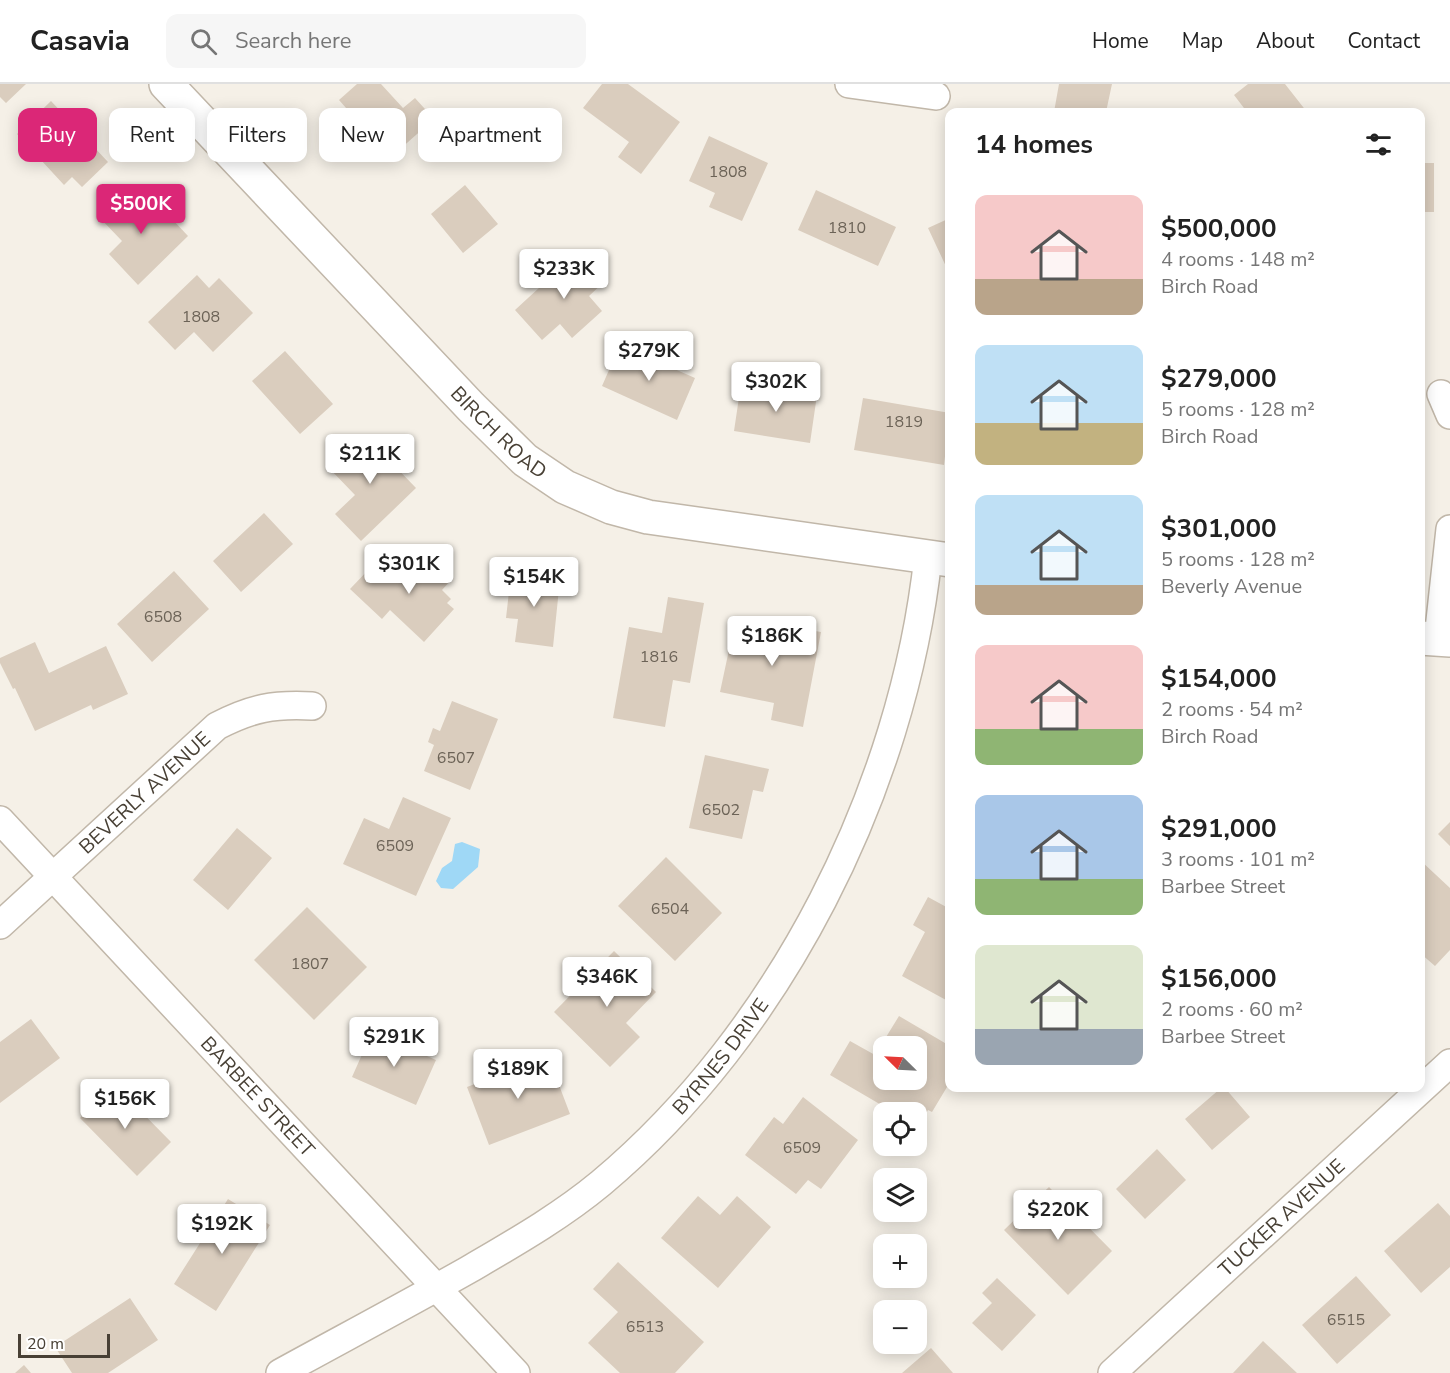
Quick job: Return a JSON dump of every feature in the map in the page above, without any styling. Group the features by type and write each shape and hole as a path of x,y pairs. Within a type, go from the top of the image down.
{"street":[{"name":"BIRCH ROAD","path":"166,84 471,407 525,460 565,487 611,507 648,517 939,559"},
{"path":"849,84 936,96"},
{"path":"1436,639 1450,529"},
{"name":"BYRNES DRIVE","path":"280,1373 539,1229 600,1184 648,1140 726,1051 777,980 819,908 855,833 886,750 939,559"},
{"name":"BEVERLY AVENUE","path":"0,925 217,726 245,712 276,704 312,706"},
{"name":"BARBEE STREET","path":"0,820 516,1373"},
{"name":"TUCKER AVENUE","path":"1425,1086 1450,1063"},
{"name":"TUCKER AVENUE","path":"1112,1373 1418,1092"}],"water":[{"path":"462,842 480,849 478,867 453,889 441,888 436,881 442,868 452,861 455,844"}],"building":[{"path":"0,84 26,84 6,103 0,97"},
{"path":"357,84 381,84 403,108 346,108 339,100"},
{"path":"602,84 628,84 680,122 641,174 618,157 629,142 583,108"},
{"path":"1059,84 1112,84 1107,108 1055,108"},
{"path":"1248,84 1285,84 1304,108 1244,108 1234,95"},
{"path":"415,98 424,108 418,108 418,133 406,144 406,108 403,108"},
{"path":"51,101 58,108 44,108"},
{"path":"709,136 768,163 742,221 709,207 715,193 689,181"},
{"path":"97,150 108,162 82,187 72,177 64,185 43,162 97,162"},
{"path":"1425,163 1434,163 1434,212 1425,212"},
{"path":"465,185 498,224 463,253 431,214"},
{"path":"127,188 149,211 157,203 188,236 138,285 109,254 122,241 98,216"},
{"path":"816,190 896,227 878,266 798,230"},
{"path":"945,220 945,264 928,228"},
{"path":"578,252 605,281 589,296 602,311 572,338 560,324 542,340 515,310"},
{"path":"197,275 209,288 219,278 253,313 213,352 194,332 175,350 148,322"},
{"path":"620,345 695,378 677,420 602,386"},
{"path":"285,351 333,404 300,434 252,381"},
{"path":"741,384 817,395 810,443 734,431"},
{"path":"863,398 945,412 944,465 854,450"},
{"path":"362,434 373,446 380,439 395,454 389,460 416,488 361,541 335,514 355,495 328,467"},
{"path":"264,513 293,544 241,592 213,561"},
{"path":"425,553 453,578 442,590 451,599 447,603 454,609 424,642 390,610 382,619 350,589 371,567 385,580 401,563 409,570"},
{"path":"174,571 209,609 152,662 117,624"},
{"path":"511,574 560,579 553,647 515,642 518,619 506,618"},
{"path":"668,597 704,603 690,683 673,680 665,727 613,718 629,627 662,633"},
{"path":"736,617 821,632 803,727 771,720 774,703 720,692"},
{"path":"35,642 49,673 106,646 128,694 93,710 91,705 35,731 15,688 13,689 0,663 0,658"},
{"path":"452,701 498,719 470,790 424,771 434,745 428,742 433,728 440,731"},
{"path":"705,755 769,769 763,792 753,790 742,839 689,828"},
{"path":"403,797 451,818 416,896 343,864 364,818 389,829"},
{"path":"1450,822 1450,846 1438,834"},
{"path":"237,828 272,858 228,910 193,880"},
{"path":"666,857 722,913 675,961 618,906"},
{"path":"1425,865 1450,888 1450,950 1435,966 1425,957"},
{"path":"928,897 945,906 945,999 902,976 925,932 913,925"},
{"path":"307,907 367,967 314,1020 254,960"},
{"path":"614,951 656,992 626,1023 640,1037 610,1067 554,1012"},
{"path":"899,1016 945,1043 945,1090 932,1112 928,1110 927,1112 927,1102 876,1102 830,1075 850,1041 873,1054 873,1090 927,1090 927,1036 887,1036"},
{"path":"31,1019 60,1058 0,1103 0,1042"},
{"path":"372,1032 436,1060 416,1105 352,1077"},
{"path":"548,1056 570,1114 489,1145 467,1087"},
{"path":"114,1084 171,1142 137,1176 80,1118"},
{"path":"1216,1092 1228,1092 1250,1117 1212,1150 1185,1119"},
{"path":"803,1097 858,1140 821,1189 808,1180 796,1194 745,1155 774,1117 783,1124"},
{"path":"1157,1149 1186,1180 1145,1219 1116,1189"},
{"path":"1049,1187 1112,1251 1068,1295 1004,1230"},
{"path":"698,1196 720,1215 737,1196 771,1227 718,1288 661,1238"},
{"path":"228,1199 270,1225 216,1311 174,1284"},
{"path":"1438,1203 1450,1216 1450,1267 1421,1293 1384,1251"},
{"path":"618,1262 704,1342 675,1373 620,1373 588,1343 618,1312 593,1289"},
{"path":"1356,1276 1391,1315 1337,1364 1302,1325"},
{"path":"997,1278 1036,1315 1002,1351 972,1323 992,1303 982,1293"},
{"path":"130,1298 158,1340 108,1373 72,1373 55,1347"},
{"path":"1263,1341 1297,1373 1233,1373"},
{"path":"931,1348 953,1373 902,1373 927,1354"},
{"path":"24,1365 31,1373 15,1373"}]}
